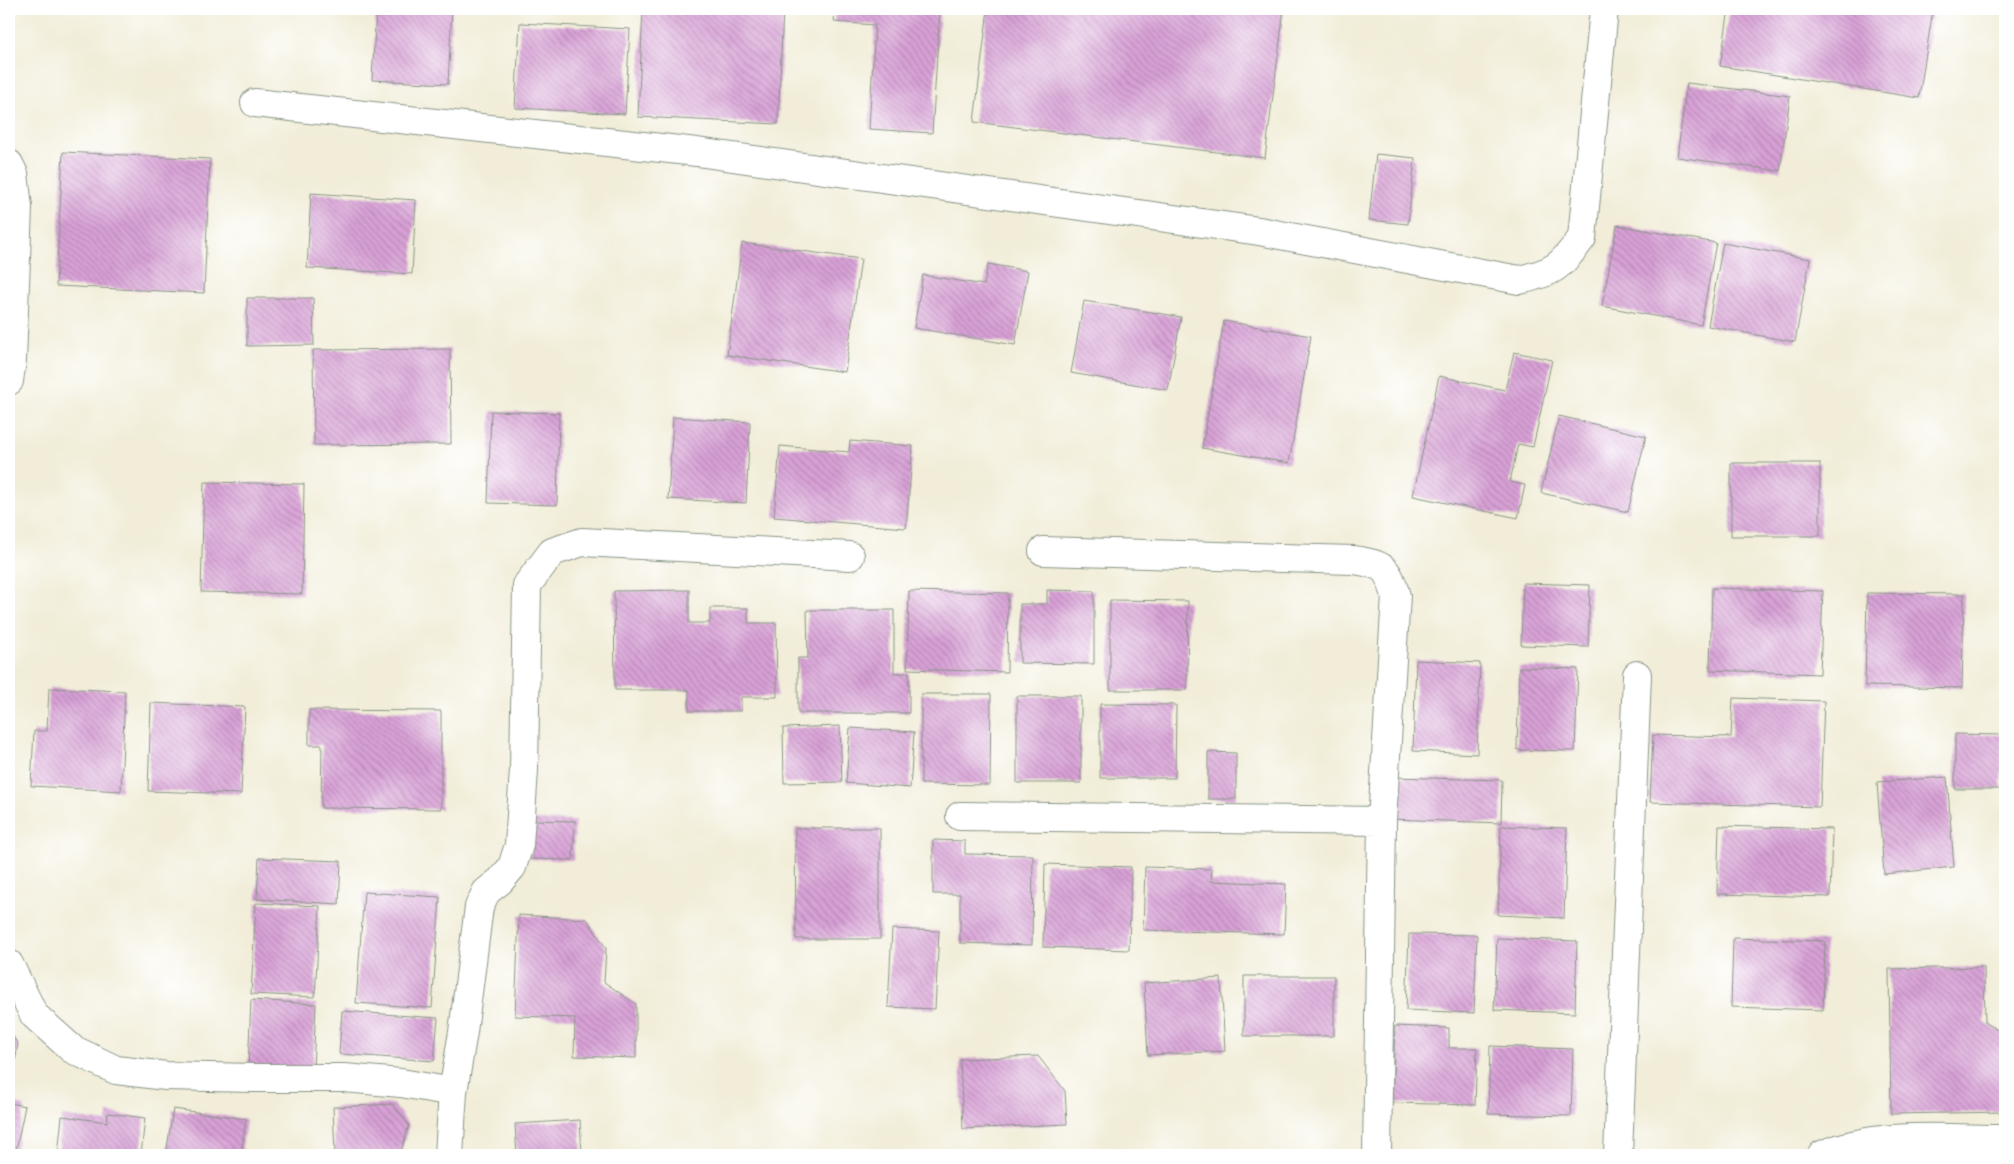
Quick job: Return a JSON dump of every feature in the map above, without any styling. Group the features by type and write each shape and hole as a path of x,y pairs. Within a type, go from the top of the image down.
{"street":[{"path":"255,103 697,152 1259,231 1519,280 1544,275 1561,264 1582,238 1604,9"},
{"path":"9,164 14,174 18,207 12,360 9,381"},
{"path":"449,1155 453,1092 480,907 486,892 500,881 512,867 519,845 524,770 527,585 552,552 582,542 850,556"},
{"path":"1043,551 1354,560 1376,564 1389,574 1396,596 1382,821 1377,1155"},
{"path":"1618,1155 1637,675"},
{"path":"960,816 1382,821"},
{"path":"9,964 34,1015 72,1049 116,1070 166,1076 344,1078 401,1083 453,1092"},
{"path":"1822,1155 1878,1139 2005,1140"}],"building":[{"path":"376,9 452,9 448,84 372,80"},
{"path":"643,9 783,9 778,124 638,117"},
{"path":"835,9 940,9 932,133 869,129 875,25 834,22"},
{"path":"988,9 1284,9 1265,158 974,122"},
{"path":"1729,9 1933,9 1919,98 1720,66"},
{"path":"520,23 630,29 625,114 515,108"},
{"path":"1687,83 1790,96 1780,171 1677,157"},
{"path":"63,152 210,159 204,293 56,286"},
{"path":"1376,154 1415,158 1408,224 1369,220"},
{"path":"311,193 416,200 412,274 307,268"},
{"path":"1617,225 1716,243 1701,325 1602,306"},
{"path":"742,243 861,259 845,372 727,355"},
{"path":"1723,243 1810,259 1795,342 1708,326"},
{"path":"988,264 1028,271 1015,345 914,328 923,275 984,285"},
{"path":"247,298 313,298 314,345 247,346"},
{"path":"1084,301 1181,317 1168,390 1071,373"},
{"path":"1224,321 1311,336 1289,463 1202,448"},
{"path":"450,349 451,444 314,445 313,350"},
{"path":"1514,352 1552,360 1533,447 1518,444 1510,482 1525,485 1518,518 1413,496 1439,376 1505,390"},
{"path":"491,411 559,413 557,505 488,503"},
{"path":"1559,416 1646,436 1628,512 1541,493"},
{"path":"673,417 750,422 746,503 668,499"},
{"path":"850,441 913,446 906,528 774,517 780,446 849,452"},
{"path":"1731,463 1820,463 1820,536 1731,536"},
{"path":"204,482 304,484 302,594 201,592"},
{"path":"1523,583 1590,585 1588,647 1521,645"},
{"path":"1712,588 1823,591 1820,674 1710,670"},
{"path":"689,590 689,623 710,623 710,608 748,608 748,623 776,623 777,697 741,697 741,711 689,711 689,690 615,690 614,591"},
{"path":"1047,590 1094,591 1094,664 1020,663 1020,604 1047,604"},
{"path":"909,591 1008,593 1007,672 907,669"},
{"path":"1867,593 1964,594 1962,688 1865,686"},
{"path":"1110,600 1188,601 1187,690 1110,690"},
{"path":"807,610 894,610 894,673 909,673 909,713 798,713 798,658 808,658"},
{"path":"1416,660 1480,663 1477,754 1413,751"},
{"path":"1519,667 1578,669 1575,751 1517,750"},
{"path":"49,688 125,691 121,791 31,786 34,731 47,731"},
{"path":"921,694 991,694 990,785 921,784"},
{"path":"1017,696 1081,696 1081,783 1017,783"},
{"path":"1733,698 1824,701 1820,807 1650,802 1653,735 1731,737"},
{"path":"151,703 245,707 241,794 148,791"},
{"path":"1100,704 1176,705 1175,778 1100,778"},
{"path":"309,710 441,711 441,809 321,808 322,745 309,745"},
{"path":"840,726 842,782 784,783 783,728"},
{"path":"850,728 914,732 910,788 846,783"},
{"path":"1955,734 2002,735 2001,789 1955,789"},
{"path":"1208,752 1236,753 1236,799 1208,799"},
{"path":"1393,777 1502,780 1501,823 1391,819"},
{"path":"1947,777 1954,867 1884,874 1877,782"},
{"path":"531,820 575,821 573,860 530,859"},
{"path":"1501,826 1567,828 1564,918 1498,915"},
{"path":"1719,826 1832,829 1830,897 1717,894"},
{"path":"795,828 880,828 880,939 796,939"},
{"path":"933,840 965,841 965,854 1033,855 1032,945 960,943 960,894 933,894"},
{"path":"259,858 341,861 339,904 257,899"},
{"path":"1045,864 1131,867 1129,950 1043,947"},
{"path":"1145,867 1212,869 1211,881 1286,884 1284,934 1143,930"},
{"path":"364,892 440,897 432,1008 356,1003"},
{"path":"256,903 320,906 315,997 251,994"},
{"path":"519,915 587,919 606,948 604,982 636,1004 636,1058 574,1056 575,1018 515,1016"},
{"path":"892,929 939,931 935,1009 888,1007"},
{"path":"1409,934 1477,935 1474,1013 1406,1010"},
{"path":"1497,938 1577,941 1575,1013 1494,1010"},
{"path":"1733,938 1825,941 1823,1010 1731,1007"},
{"path":"1984,967 1985,1023 2005,1034 2005,1112 1891,1114 1889,969"},
{"path":"1244,976 1334,976 1334,1036 1244,1036"},
{"path":"1221,978 1225,1051 1148,1055 1144,983"},
{"path":"251,1000 316,1004 313,1070 248,1067"},
{"path":"342,1011 438,1018 434,1061 339,1054"},
{"path":"1395,1026 1449,1028 1449,1048 1477,1048 1475,1105 1392,1103"},
{"path":"9,1032 18,1044 10,1093 9,1093"},
{"path":"1490,1046 1573,1049 1571,1116 1488,1114"},
{"path":"1038,1056 1065,1091 1067,1124 963,1129 960,1059"},
{"path":"9,1103 25,1106 15,1155 9,1155"},
{"path":"393,1104 409,1125 400,1155 335,1155 333,1107"},
{"path":"173,1109 246,1119 241,1155 166,1155"},
{"path":"108,1113 145,1118 141,1155 58,1155 62,1116 107,1122"},
{"path":"580,1120 582,1155 517,1155 515,1124"}]}
